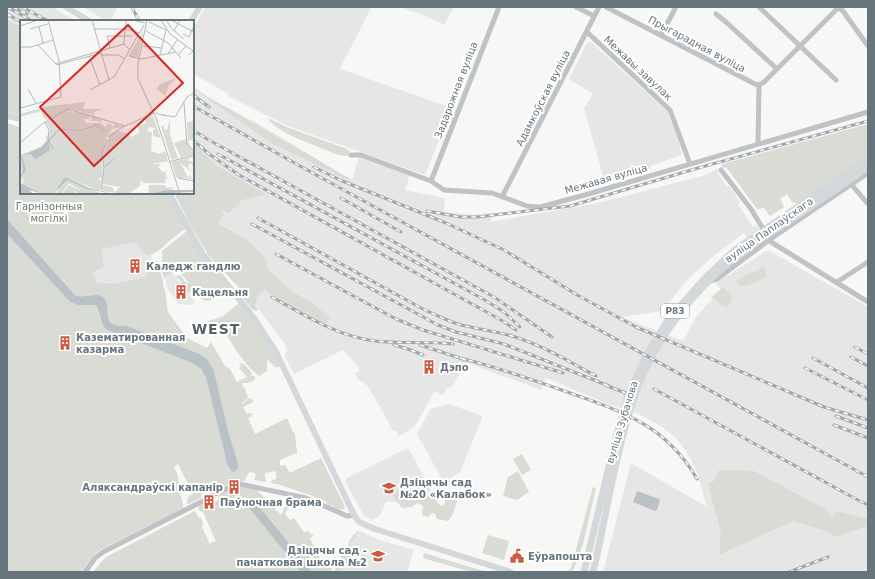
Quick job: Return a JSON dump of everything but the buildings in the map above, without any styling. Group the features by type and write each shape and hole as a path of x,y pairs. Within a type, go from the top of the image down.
{"highway":[{"name":"вуліца Зубачова","path":"584,572 616,437 629,393 641,364 668,320 699,283 721,261 868,159"},
{"name":"вуліца Зубачова","path":"593,572 598,543 622,440 635,395 652,356 673,324 709,282 739,255 868,167"}],"main road":[{"path":"66,7 87,20"},
{"path":"191,20 200,7"},
{"path":"7,116 20,119"},
{"path":"170,194 202,253 254,318 276,352 354,515 360,522 375,529 511,572"},
{"path":"499,568 518,572"}],"street":[{"name":"Задарожная вуліца","path":"430,181 499,7"},
{"path":"576,7 594,16"},
{"name":"Адамкоўская вуліца","path":"502,197 599,7"},
{"name":"Прыгарадная вуліца","path":"606,7 759,85"},
{"path":"661,35 676,7"},
{"path":"759,7 836,80"},
{"path":"758,144 759,85 764,82 838,7 843,10 868,46"},
{"path":"716,14 777,69"},
{"name":"Межавы завулак","path":"587,32 670,110 690,164"},
{"name":"Межавая вуліца","path":"351,155 360,155 430,181 444,190 492,193 527,206 540,207 868,112"},
{"path":"722,170 751,209 769,240 803,263 837,282 868,302"},
{"name":"вуліца Паплаўскага","path":"684,304 705,282 717,279 769,240 868,173"},
{"path":"851,184 868,204"},
{"path":"837,282 868,262"},
{"path":"215,494 240,484 306,498 347,516 354,515"},
{"path":"85,572 95,558 103,552 203,501"}],"shaded area":[{"path":"7,7 52,7 74,20 20,20 20,43 7,36"},
{"path":"83,7 117,7 112,19 109,18 105,20"},
{"path":"206,7 372,7 340,68 452,108 425,175 288,126 228,96 229,94 194,75 194,26"},
{"path":"402,7 454,7 444,25"},
{"path":"591,42 668,112 682,155 650,166 651,169 605,183 584,108 593,94 569,79 587,43"},
{"path":"194,87 206,96 262,126 352,180 359,157 361,157 410,174 405,190 445,198 444,212 475,215 494,213 490,222 598,203 706,175 717,169 717,172 727,187 729,186 740,202 738,204 753,227 756,225 764,236 752,244 744,233 717,253 689,278 662,311 622,317 683,341 696,317 712,299 711,297 721,289 716,283 768,250 868,307 868,572 603,572 631,463 707,507 698,475 688,454 676,438 662,427 637,413 608,404 546,378 541,390 465,362 462,371 451,388 448,387 442,395 435,391 414,427 399,436 396,430 393,431 368,386 358,379 355,373 360,370 357,365 343,350 294,374 284,354 288,351 284,343 240,284 194,194"},
{"path":"7,219 75,295 97,295 106,300 108,316 111,323 116,326 127,326 200,354 208,360 214,371 229,434 238,464 237,470 233,472 231,471 227,464 206,378 201,369 192,363 107,330 101,321 96,305 78,305 70,302 7,234"},
{"path":"119,229 149,248 154,267 149,318 113,306 106,282 86,285 77,277"},
{"name":"Кацельня","path":"173,273 195,302 190,305 178,304 168,289 165,278"},
{"path":"449,404 483,416 460,472 444,483 417,434 431,409"},
{"name":"Дзіцячы сад №20 «Калабок»","path":"408,448 434,496 414,501 386,502 380,515 373,520 364,516 345,481 347,478"},
{"path":"637,491 659,499 657,510 655,511 633,502"},
{"path":"249,499 261,509 312,572 301,572 247,505 246,501"},
{"name":"Дзіцячы сад - пачатковая школа №2","path":"357,530 379,540 414,550 407,572 334,572"}],"green space":[{"path":"7,20 20,26 20,107 18,115 7,113"},
{"path":"194,87 206,96 352,180 346,179 271,143 207,98"},
{"path":"268,118 289,128 347,149 349,151 349,155 339,155 300,140 279,129"},
{"name":"Гарнізонныя могілкі","path":"7,123 20,128 20,194 168,194 186,228 160,250 149,256 144,253 135,242 101,249 104,267 93,272 96,282 113,284 147,277 150,262 156,260 163,280 168,312 187,338 207,348 211,342 225,366 230,369 237,382 247,377 239,368 241,366 239,362 245,365 252,373 251,376 255,376 255,380 248,383 243,383 242,386 245,388 248,398 242,403 243,404 249,398 253,400 253,402 243,407 247,414 253,414 248,418 255,434 287,418 295,434 297,453 280,460 280,466 285,465 290,473 321,458 345,507 343,510 333,507 333,505 330,506 326,502 319,499 318,500 313,496 271,483 272,480 276,479 276,471 265,473 266,482 254,480 256,474 250,471 244,481 233,482 217,490 214,486 202,491 201,498 187,504 188,497 193,494 178,464 174,467 178,477 183,509 100,550 94,555 81,572 7,572 7,234 70,302 78,305 93,304 97,306 101,321 112,332 192,363 201,369 206,378 227,464 232,472 238,467 214,371 208,360 200,354 127,326 116,326 110,320 106,300 103,297 96,295 75,295 7,219"},
{"path":"868,124 868,165 809,206 792,202 787,194 780,199 784,207 770,216 764,208 757,209 726,167 723,168 722,164"},
{"path":"194,144 217,166 265,194 242,200 228,213 219,208 224,214 218,224 246,239 265,258 268,270 293,292 314,304 330,318 326,324 292,307 265,290 257,297 255,305 258,310 256,311 252,309 241,296 241,290 209,256 175,194 194,194"},
{"path":"187,231 225,286 225,289 212,299 202,299 194,290 190,293 187,292 181,281 176,277 178,275 182,276 184,281 190,284 179,271 173,272 164,278 162,271 162,251"},
{"path":"763,266 767,277 755,283 743,286 736,282 748,273 758,271"},
{"path":"723,287 731,295 732,300 727,307 722,306 712,297"},
{"path":"239,303 257,325 280,365 279,367 275,367 268,360 267,371 259,376 248,366 221,326 210,333 204,326 206,322 223,316"},
{"path":"522,454 531,470 522,475 513,459"},
{"path":"719,470 754,471 825,509 832,516 837,511 868,519 868,526 835,537 829,532 793,521 719,555 721,533 708,484 714,481"},
{"path":"518,471 529,492 517,500 503,496 508,477"},
{"path":"247,486 254,487 281,515 286,504 289,506 285,514 290,520 294,518 304,532 309,531 310,534 314,535 309,539 311,539 312,544 316,547 319,557 323,562 331,565 332,572 93,572 108,556 195,511 203,522 202,527 210,544 213,541 216,542 203,512 198,508 200,504 204,503 209,505 218,500 219,495 231,489"},
{"path":"593,487 596,488 583,544 574,569 571,572 567,572 571,568"},
{"path":"400,488 408,489 421,497 433,494 438,503 442,506 445,503 446,497 452,495 457,501 453,514 448,521 437,519 435,514 432,513 428,517 422,515 423,506 418,503 411,507 402,508 393,496"},
{"path":"355,534 356,537 351,543 351,548 348,548 353,556 350,558 347,557 348,562 346,565 342,564 342,569 339,570 342,572 335,572 337,570 334,567 341,556 343,556 342,553 344,549 347,549 350,539 353,538 352,536"},
{"path":"488,535 509,541 504,560 482,553"},
{"path":"424,553 487,572 471,572 423,558"}],"tunnel":[{"path":"203,501 215,494"}],"railway":[{"path":"7,7 30,20"},
{"path":"13,7 27,14"},
{"path":"22,7 46,20"},
{"path":"132,7 138,20"},
{"path":"7,14 20,21"},
{"path":"194,96 209,107"},
{"path":"194,107 868,477"},
{"path":"427,211 461,217 477,217 570,206 698,168 868,121"},
{"path":"194,131 494,297 552,337"},
{"path":"194,141 209,154 239,175 501,320 516,330"},
{"path":"218,154 483,299 504,312 520,327"},
{"path":"314,167 340,180 446,223 504,250 579,296 636,327 824,407 868,420"},
{"path":"341,198 401,232"},
{"path":"258,218 421,308 451,322 512,336 534,344 596,376"},
{"path":"252,224 438,325 456,332 504,344 609,386"},
{"path":"276,254 396,319 423,330 563,373"},
{"path":"272,297 322,324 362,339 385,342 453,344"},
{"path":"394,345 423,355"},
{"path":"420,345 466,360"},
{"path":"855,347 868,354"},
{"path":"851,357 868,366"},
{"path":"460,358 556,388 598,403 636,420 653,430 669,443 684,459 697,479"},
{"path":"813,358 868,388"},
{"path":"805,368 868,400"},
{"path":"605,385 631,395"},
{"path":"654,389 868,505"},
{"path":"836,416 868,428"},
{"path":"834,425 868,438"},
{"path":"789,572 828,557"}],"place":[{"name":"Каледж гандлю","path":"135,266"},
{"name":"Кацельня","path":"181,292"},
{"name":"Казематированная казарма","path":"65,343"},
{"name":"Дэпо","path":"429,367"},
{"name":"Аляксандраўскі капанір","path":"234,487"},
{"name":"Дзіцячы сад №20 «Калабок»","path":"389,488"},
{"name":"Паўночная брама","path":"209,502"},
{"name":"Дзіцячы сад - пачатковая школа №2","path":"378,556"},
{"name":"Еўрапошта","path":"517,556"}],"district":[{"name":"WEST","path":"216,329"}]}
